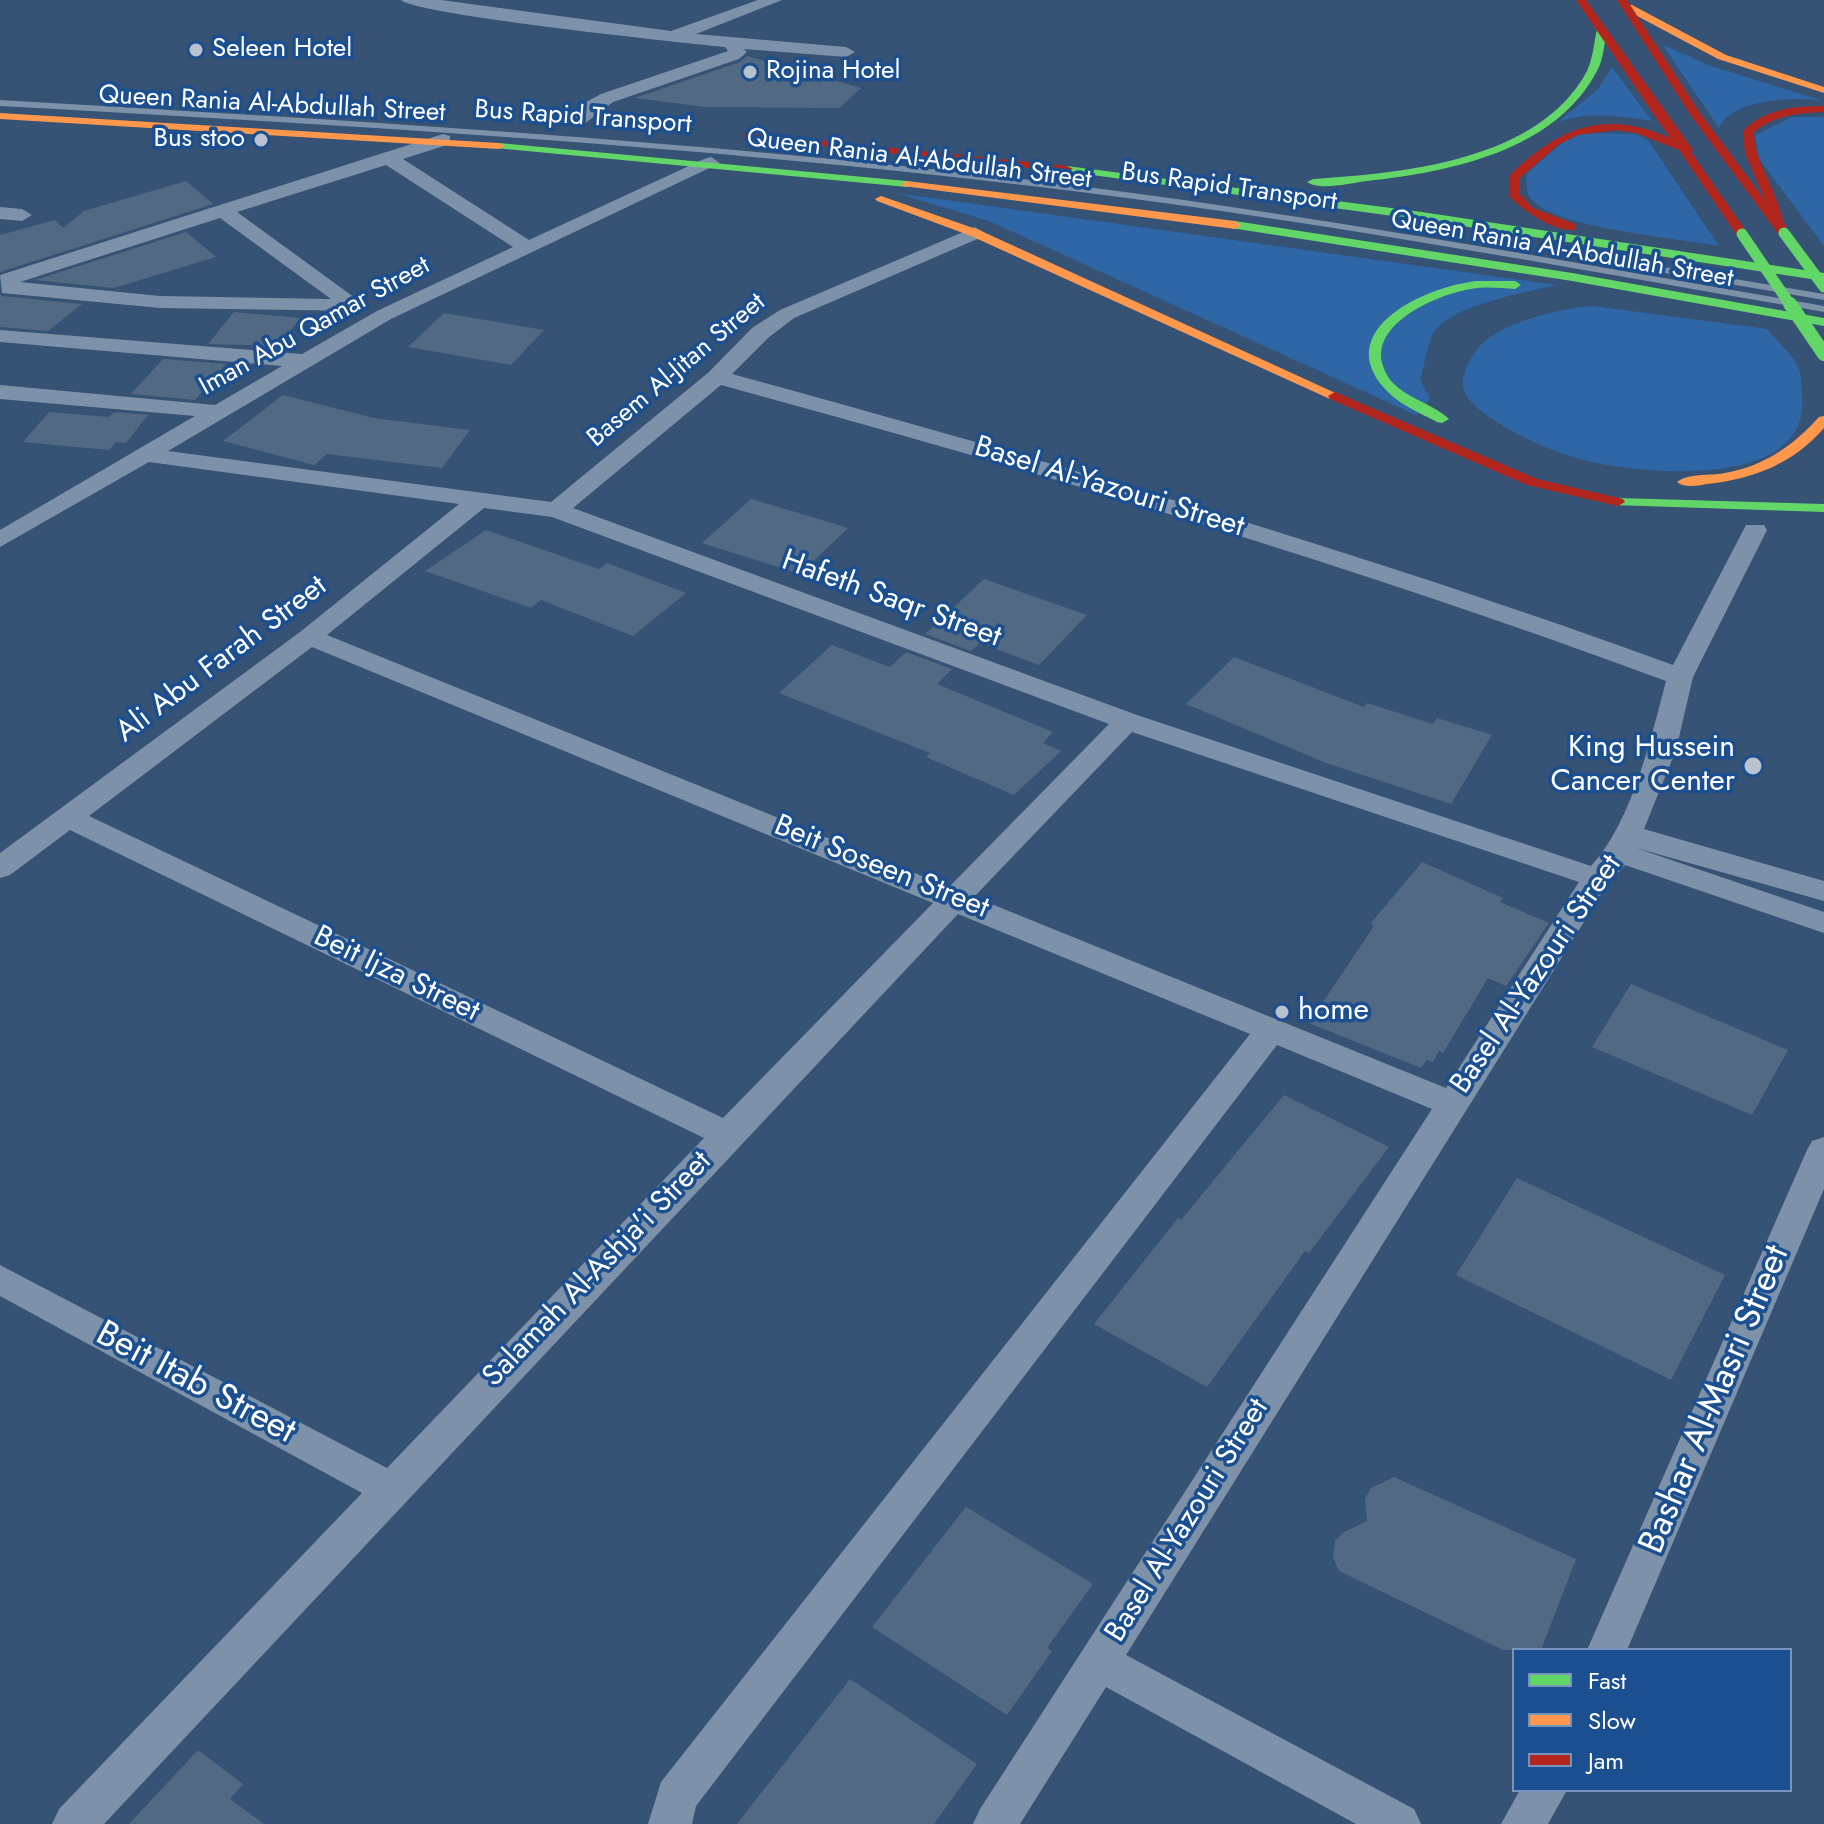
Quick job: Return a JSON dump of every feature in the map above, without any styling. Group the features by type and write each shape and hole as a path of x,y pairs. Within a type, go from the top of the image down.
{"main road":[{"path":"1581,0 1687,150 1824,354"},
{"path":"1625,4 1674,37 1710,54 1824,90"},
{"path":"1625,4 1651,51 1719,148 1824,287"},
{"path":"1170,181 1356,181 1409,175 1478,159 1509,145 1563,107 1591,74 1602,29"},
{"name":"Queen Rania Al-Abdullah Street","path":"0,85 580,122 893,149 1170,181 1824,277"},
{"path":"1779,225 1773,196 1744,139 1746,132 1762,120 1784,111 1824,109"},
{"name":"Queen Rania Al-Abdullah Street","path":"0,116 443,140 815,173 1365,242 1824,322"},
{"path":"1662,252 1543,218 1519,202 1511,185 1514,177 1534,155 1564,134 1579,129 1615,125 1634,127 1687,150"},
{"path":"815,173 975,233 1490,466 1532,482 1621,503 1824,508"},
{"path":"1486,441 1407,399 1383,379 1374,357 1378,335 1390,320 1412,304 1473,285 1530,284 1667,293"},
{"path":"1669,483 1745,476 1776,465 1796,453 1824,420"}],"street":[{"path":"409,0 453,4 525,20 732,44 846,52"},
{"path":"671,37 774,0"},
{"path":"580,122 600,101 733,55 738,50 732,44"},
{"path":"0,284 443,140"},
{"path":"390,159 526,247"},
{"name":"Iman Abu Qamar Street","path":"0,540 384,315 711,163"},
{"path":"223,211 352,306"},
{"path":"0,213 22,215"},
{"name":"Basem Al-Jitan Street","path":"556,510 717,377 760,333 787,314 917,261 975,233"},
{"path":"0,284 160,302 352,306 384,315"},
{"path":"0,336 307,361"},
{"name":"Basel Al-Yazouri Street","path":"717,377 979,448 1260,534 1594,644 1680,677 1662,750 1615,855 1450,1103 995,1824"},
{"path":"0,392 221,412"},
{"name":"Hafeth Saqr Street","path":"146,455 556,510 1127,721 1615,855"},
{"name":"Ali Abu Farah Street","path":"0,868 309,637 480,499"},
{"path":"1680,677 1755,530"},
{"name":"Beit Soseen Street","path":"309,637 956,898 1450,1103"},
{"name":"Salamah Al-Ashja'i Street","path":"74,1824 389,1488 1127,721"},
{"name":"Beit Ijza Street","path":"66,816 727,1135"},
{"path":"1615,855 1824,891"},
{"path":"1615,855 1824,923"},
{"path":"670,1824 676,1797 1271,1030"},
{"name":"Bashar Al-Masri Street","path":"1608,1648 1824,1150"},
{"name":"Beit Itab Street","path":"0,1279 389,1488"},
{"path":"1099,1662 1399,1824"},
{"path":"1523,1824 1544,1792"}],"lane":[{"name":"Bus Rapid Transport","path":"0,101 613,137 857,160 1167,196 1418,231 1824,297"},
{"name":"Bus Rapid Transport","path":"0,101 553,137 821,160 1020,182 1396,234 1824,309"}],"shaded area":[{"path":"1662,44 1708,65 1824,101 1797,99 1750,105 1726,118 1719,128"},
{"path":"1612,67 1652,121 1593,116 1558,122 1598,89"},
{"path":"1792,117 1824,117 1824,246 1759,159 1755,135"},
{"path":"1587,133 1635,134 1648,140 1719,246 1594,226 1549,211 1534,202 1528,193 1526,174 1569,137"},
{"path":"896,193 1557,285 1488,302 1453,316 1440,325 1430,341 1420,379 1430,399 1416,415 989,221"},
{"path":"1593,306 1767,329 1792,357 1799,370 1802,397 1797,428 1778,449 1749,463 1714,470 1637,469 1576,458 1544,447 1503,426 1469,399 1464,390 1464,375 1473,355 1485,341 1530,319"}],"building":[{"name":"Rojina Hotel","path":"747,56 861,88 839,108 705,107 635,98 740,62"},
{"path":"186,181 213,204 0,272 0,235 55,220 63,228 84,211"},
{"path":"186,232 216,257 114,288 35,280"},
{"path":"0,295 82,304 48,331 0,327"},
{"path":"234,312 301,318 277,346 208,344"},
{"path":"444,313 544,330 511,365 408,347"},
{"path":"163,359 226,364 195,400 131,394"},
{"path":"283,395 374,418 470,430 442,468 327,454 314,465 223,441"},
{"path":"49,412 109,417 114,412 148,415 126,443 116,442 109,450 23,442"},
{"path":"751,499 848,528 800,574 702,543"},
{"path":"486,530 599,569 607,563 686,593 633,636 541,600 531,608 425,571"},
{"path":"984,579 1087,615 1039,665 980,643 971,651 925,634"},
{"path":"832,645 890,667 906,652 952,669 937,684 1053,732 1043,743 1061,751 1014,795 926,757 930,753 779,693"},
{"path":"1234,657 1364,707 1367,703 1433,724 1437,718 1492,735 1451,804 1326,763 1186,704"},
{"path":"1422,862 1503,898 1500,902 1549,923 1506,986 1488,978 1443,1053 1439,1051 1433,1062 1427,1060 1421,1068 1309,1023 1374,926 1370,924"},
{"path":"1631,984 1788,1050 1752,1115 1592,1047"},
{"path":"1284,1095 1389,1147 1309,1253 1305,1251 1207,1387 1094,1324 1178,1218 1181,1220"},
{"path":"1517,1178 1725,1275 1671,1380 1456,1275"},
{"path":"1394,1477 1576,1559 1542,1648 1503,1650 1339,1571 1333,1557 1335,1541 1344,1532 1367,1521 1365,1499 1371,1488"},
{"path":"966,1507 1093,1584 1047,1648 1052,1651 1007,1715 872,1627"},
{"path":"850,1679 977,1764 934,1824 737,1824"},
{"path":"198,1750 243,1784 230,1799 264,1824 129,1824"}],"traffic: fast":[{"path":"1313,182 1428,169 1507,145 1542,126 1571,101 1592,71 1602,29"},
{"path":"499,146 907,184"},
{"path":"1067,169 1422,216 1824,277"},
{"path":"1235,225 1572,277 1824,322"},
{"path":"1784,233 1824,287"},
{"path":"1742,234 1824,354"},
{"path":"1442,419 1389,386 1376,366 1374,348 1381,332 1395,318 1433,296 1471,285 1515,285"},
{"path":"1618,502 1824,508"}],"traffic: slow":[{"path":"1628,7 1722,57 1824,90"},
{"path":"0,116 499,146"},
{"path":"907,184 1235,225"},
{"path":"881,199 975,233 1335,396"},
{"path":"1684,482 1725,478 1762,468 1795,449 1824,420"}],"traffic: jam":[{"path":"1581,0 1742,234"},
{"path":"1622,0 1695,114 1784,233"},
{"path":"1775,217 1751,153 1749,131 1774,115 1824,109"},
{"path":"1571,227 1529,210 1513,194 1514,177 1554,143 1574,133 1616,127 1638,130 1687,150"},
{"path":"748,136 1067,169"},
{"path":"1335,396 1532,482 1618,502"}],"place":[{"name":"Seleen Hotel","path":"196,50"},
{"name":"Rojina Hotel","path":"750,72"},
{"name":"Bus stoo","path":"261,140"},
{"name":"King Hussein Cancer Center","path":"1753,766"},
{"name":"home","path":"1282,1012"}]}
